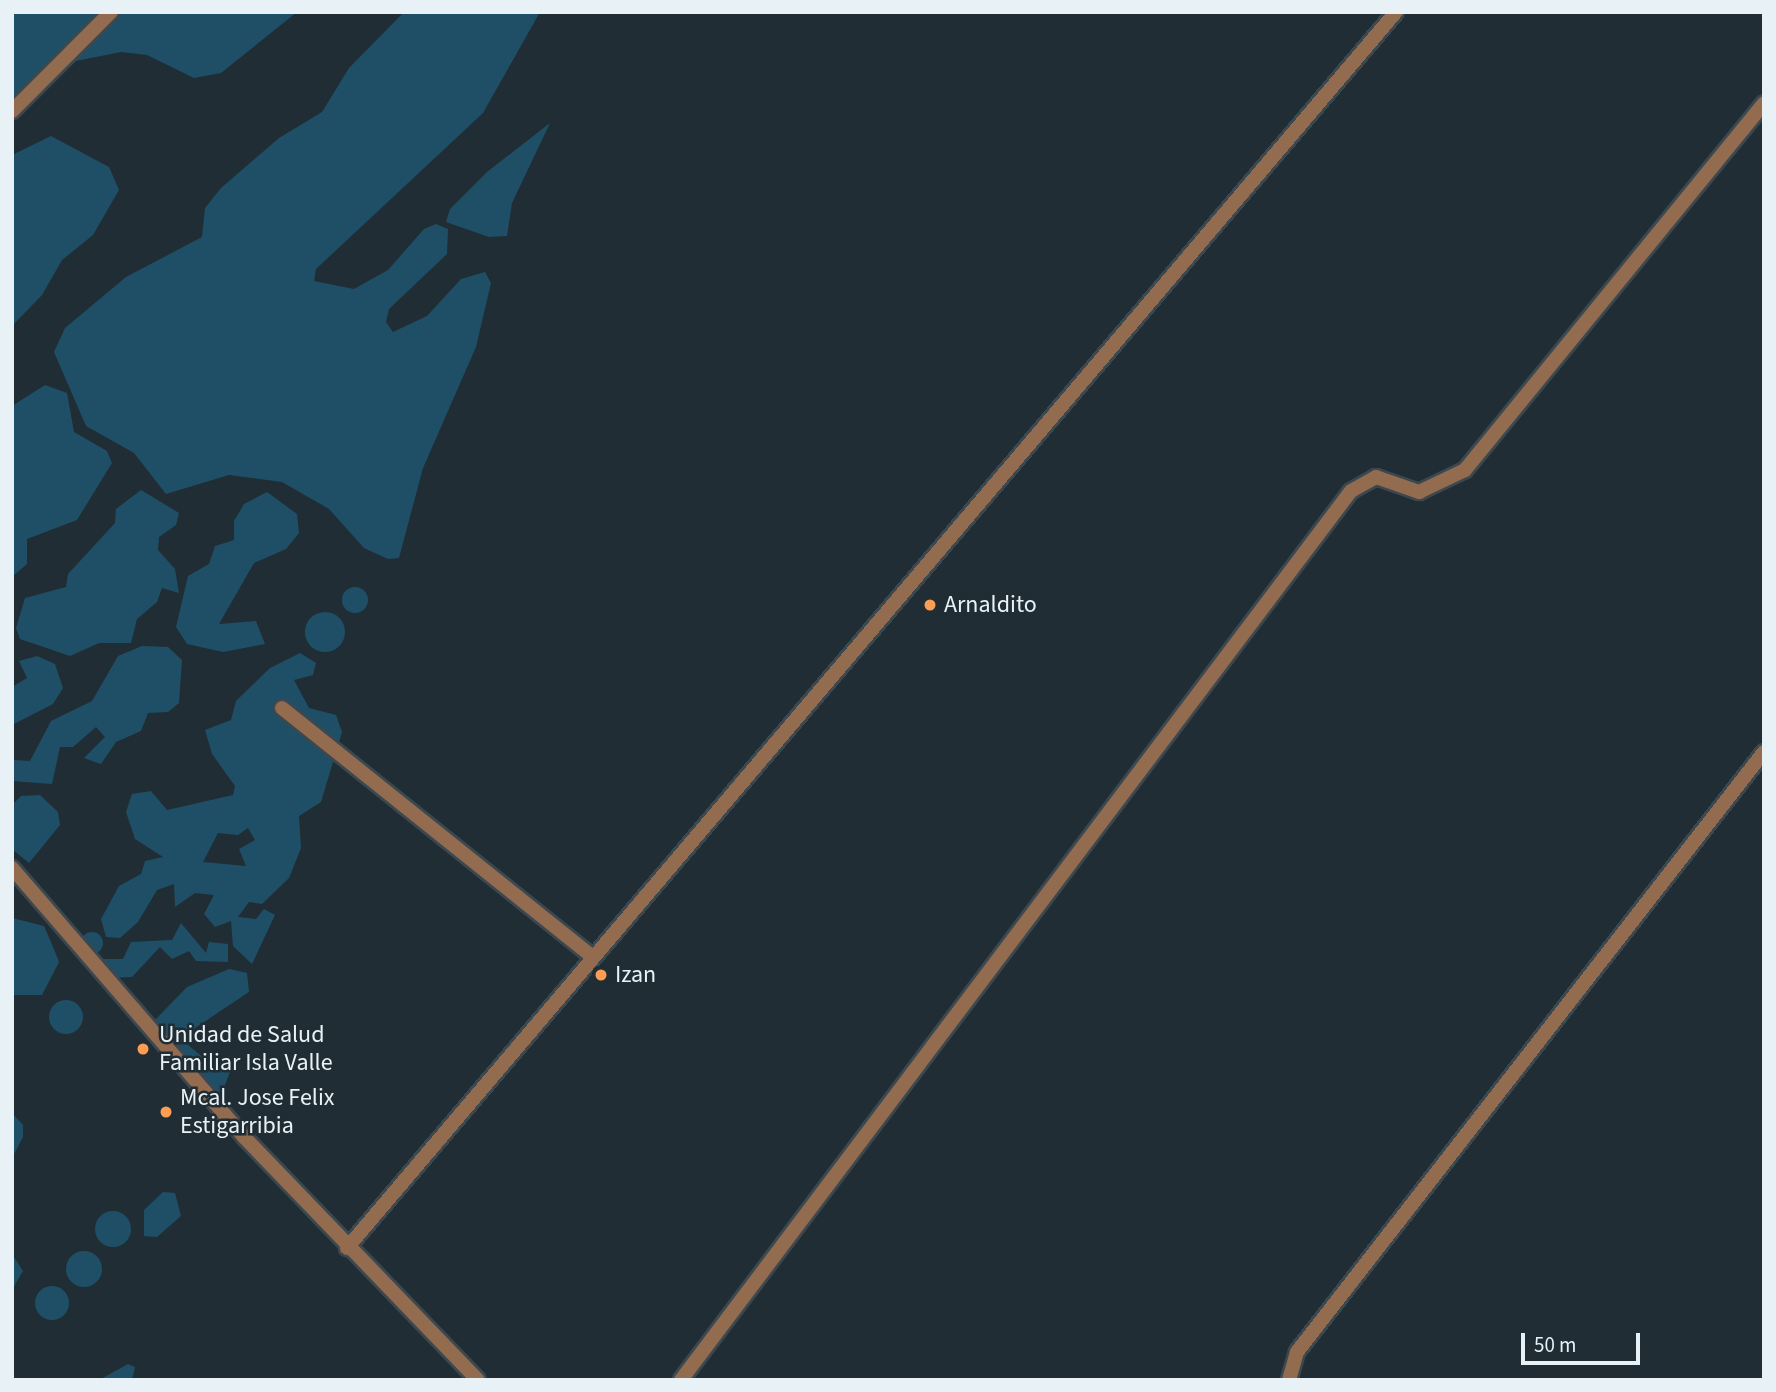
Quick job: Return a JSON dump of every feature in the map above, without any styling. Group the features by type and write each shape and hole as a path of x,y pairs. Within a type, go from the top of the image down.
{"street":[{"path":"12,111 111,12"},
{"path":"347,1248 592,956 1396,12"},
{"path":"681,1380 1351,491 1376,477 1419,492 1465,470 1764,104"},
{"path":"282,708 592,956"},
{"path":"1289,1380 1297,1352 1764,752"},
{"path":"12,868 347,1248 478,1380"}],"shaded area":[{"path":"12,12 297,12 221,73 194,78 147,55 121,52 71,62 12,110"},
{"path":"404,12 540,12 483,113 316,269 314,281 354,289 388,270 424,229 436,224 448,229 447,254 389,309 386,322 393,332 427,316 461,279 485,272 491,283 476,347 423,468 399,558 388,559 364,548 329,509 282,482 229,475 166,494 134,453 86,426 54,352 65,328 126,277 202,237 205,208 221,188 279,138 322,112 349,68"},
{"path":"550,123 512,203 507,236 489,237 446,222 450,209 487,172"},
{"path":"51,136 109,167 119,190 93,235 62,260 42,295 12,326 12,155"},
{"path":"45,385 67,393 74,432 107,451 112,463 77,520 27,539 27,564 12,577 12,406"},
{"path":"141,490 179,513 176,525 159,537 158,550 175,569 179,593 162,588 157,602 137,619 131,643 99,643 70,656 20,639 16,628 25,598 66,587 68,574 115,523 116,509"},
{"path":"267,492 297,514 299,533 286,549 254,563 219,624 256,621 265,644 223,652 187,644 176,627 188,576 209,564 215,546 234,540 234,521 244,504"},
{"path":"355,587 364,591 368,600 364,609 355,613 346,609 342,600 346,591"},
{"path":"325,612 339,618 345,632 339,646 325,652 311,646 305,632 311,618"},
{"path":"142,646 168,647 182,660 179,703 168,712 148,713 141,731 116,742 101,764 84,758 105,737 96,727 73,747 60,747 52,784 12,781 12,739 13,760 30,761 51,721 92,701 118,656"},
{"path":"300,653 316,663 313,675 294,680 309,708 336,715 342,732 321,802 299,816 301,848 289,878 262,904 249,902 238,917 256,919 264,909 275,915 252,964 233,946 231,921 215,927 204,914 214,895 195,893 175,907 174,884 157,890 138,922 120,938 106,937 101,919 119,886 141,874 145,861 163,857 135,839 126,812 132,794 151,791 167,810 233,795 235,786 212,754 205,730 231,720 236,701 270,668","holes":["248,828 255,840 239,849 246,866 203,862 218,833 238,835"]},
{"path":"37,656 55,664 63,688 53,704 12,725 12,687 27,678 19,661"},
{"path":"40,795 58,812 60,825 29,863 12,849 12,805 21,796"},
{"path":"12,918 44,926 54,949 59,962 42,995 12,995"},
{"path":"181,923 206,953 209,942 228,944 228,962 196,961 189,951 172,959 160,947 132,977 107,978 103,959 123,959 131,942 172,940"},
{"path":"92,932 100,935 103,943 100,951 92,954 84,951 81,943 84,935"},
{"path":"229,969 247,973 249,992 195,1028 187,1044 206,1060 230,1056 234,1062 219,1100 153,1022 187,987"},
{"path":"66,1000 78,1005 83,1017 78,1029 66,1034 54,1029 49,1017 54,1005"},
{"path":"12,1113 23,1125 23,1137 12,1158"},
{"path":"163,1192 175,1193 181,1216 157,1237 144,1236 144,1210"},
{"path":"113,1211 126,1216 131,1229 126,1242 113,1247 100,1242 95,1229 100,1216"},
{"path":"84,1251 97,1256 102,1269 97,1282 84,1287 71,1282 66,1269 71,1256"},
{"path":"12,1254 23,1271 12,1290"},
{"path":"52,1286 64,1291 69,1303 64,1315 52,1320 40,1315 35,1303 40,1291"},
{"path":"128,1364 135,1367 132,1380 99,1380"}],"place":[{"name":"Arnaldito","path":"930,605"},
{"name":"Izan","path":"601,975"},
{"name":"Unidad de Salud Familiar Isla Valle","path":"143,1049"},
{"name":"Mcal. Jose Felix Estigarribia","path":"166,1112"}]}
